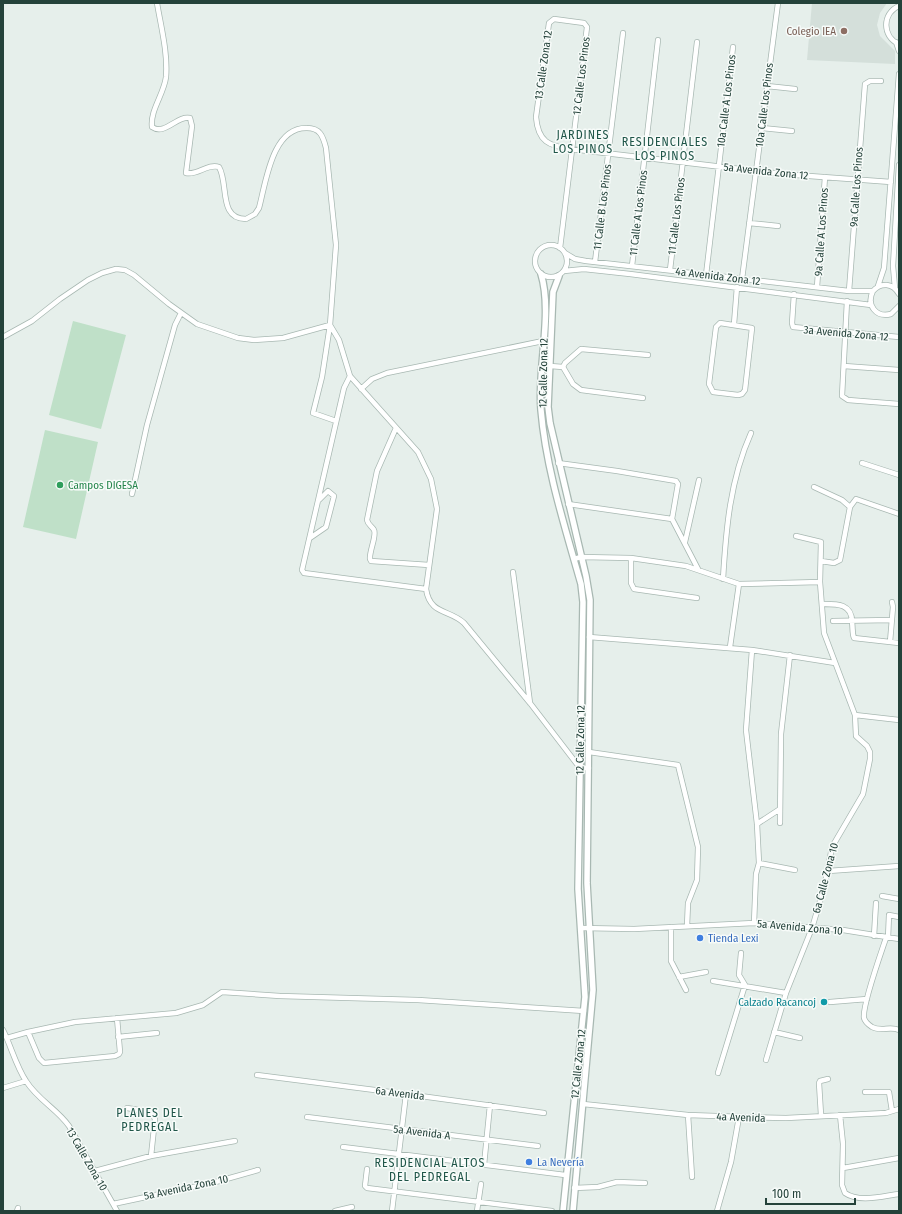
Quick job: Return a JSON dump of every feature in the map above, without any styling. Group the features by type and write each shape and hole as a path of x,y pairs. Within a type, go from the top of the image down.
{"street":[{"path":"157,3 166,76 163,91 153,118 152,127 155,129 162,128 182,118 190,118 192,126 186,173 189,174 214,166 219,166 228,209 233,216 246,219 255,214 259,208 278,145 289,132 295,129 312,128 318,130 323,135 332,197 336,245 330,325 322,377 313,413 336,421"},
{"name":"10a Calle Los Pinos","path":"742,279 778,3"},
{"path":"899,6 891,11 886,22 888,33 897,43 899,51"},
{"name":"13 Calle Zona 12","path":"548,144 538,126 536,117 549,23 554,19 586,24"},
{"name":"12 Calle Los Pinos","path":"560,248 586,24"},
{"name":"11 Calle B Los Pinos","path":"595,262 623,33"},
{"name":"11 Calle A Los Pinos","path":"632,266 658,40"},
{"name":"11 Calle Los Pinos","path":"670,270 697,42"},
{"name":"10a Calle A Los Pinos","path":"706,275 732,47"},
{"path":"899,74 884,268 878,286 873,291 870,300 871,305 877,313 886,315 895,312 899,306"},
{"name":"9a Calle Los Pinos","path":"849,292 866,82 881,81"},
{"path":"767,86 795,89"},
{"path":"761,128 792,131"},
{"name":"5a Avenida Zona 12","path":"548,144 571,149 756,171 891,182"},
{"path":"899,165 892,266 895,288 899,294"},
{"name":"9a Calle A Los Pinos","path":"817,288 825,177"},
{"path":"749,223 778,226"},
{"path":"551,245 560,248 565,253 568,262 564,271 559,276 550,278 541,274 535,261 538,252 542,248 551,245"},
{"name":"4a Avenida Zona 12","path":"565,253 575,259 595,262 849,292 873,291"},
{"path":"3,337 32,321 69,292 112,269 125,270 134,275 181,314 206,328 238,338 254,340 283,338 330,325"},
{"name":"4a Avenida Zona 12","path":"564,271 584,269 794,294 871,305"},
{"name":"12 Calle Zona 12","path":"541,274 545,293 542,416 550,467 574,559 583,602 578,889 585,989 584,1010 565,1175 563,1211"},
{"name":"12 Calle Zona 12","path":"559,276 553,292 548,407 558,463 582,557 590,600 587,883 593,990 573,1211"},
{"path":"878,286 887,285 895,288"},
{"path":"734,324 737,287"},
{"name":"3a Avenida Zona 12","path":"794,294 793,327 899,337"},
{"path":"847,301 843,398 848,400 899,404"},
{"path":"132,494 149,417 175,325 181,314"},
{"path":"720,323 734,324 749,326 752,332 745,390 742,394 738,395 713,392 709,384 716,327 720,323"},
{"path":"330,325 338,340 350,376 424,460 434,486 436,509 426,589 428,597 434,607 454,616 464,623 530,703 580,768 589,768"},
{"path":"361,389 372,379 387,373 543,341"},
{"path":"564,367 565,363 576,352 584,349 648,356"},
{"path":"550,366 564,367"},
{"path":"844,366 899,370"},
{"path":"564,367 573,384 581,390 643,398"},
{"path":"350,376 344,388 302,570 304,574 426,589"},
{"path":"396,428 377,471 367,520 375,534 370,559 371,561 429,565"},
{"path":"723,579 728,514 735,482 751,434"},
{"path":"558,463 617,470 676,481 678,484 672,519 698,569"},
{"path":"862,463 899,475"},
{"path":"685,542 699,480"},
{"path":"814,487 842,500 850,507"},
{"path":"310,538 326,527 334,499 333,494 329,491 325,492 318,502"},
{"path":"821,561 834,563 840,560 850,507 856,499 899,514"},
{"path":"568,504 672,519"},
{"name":"6a Calle Zona 10","path":"766,1060 786,993 812,928 824,888 832,847 863,794 870,759 870,752 867,746 856,736 854,715 824,633 820,582 820,540 796,536"},
{"path":"574,559 582,557 631,558 698,569 739,584 820,582"},
{"path":"631,558 631,583 634,589 697,598"},
{"path":"513,572 530,703"},
{"path":"730,647 739,584"},
{"path":"890,642 892,602"},
{"path":"822,604 844,605 850,612 853,621 854,638 899,643"},
{"path":"833,621 892,620"},
{"path":"589,637 730,647 790,655 834,663"},
{"path":"752,650 746,730 757,824 759,863 756,874 754,923"},
{"path":"780,823 781,734 790,655"},
{"path":"854,715 899,720"},
{"path":"589,752 678,765 698,847 697,880 688,903 687,926"},
{"path":"757,824 780,809"},
{"path":"759,863 795,870"},
{"path":"828,871 899,866"},
{"path":"882,896 899,899"},
{"path":"874,936 876,903"},
{"path":"899,917 889,915 887,938 868,999 864,1018 868,1024 876,1029 892,1028 899,1030"},
{"name":"5a Avenida Zona 10","path":"581,928 671,927 754,923 812,928 899,939"},
{"path":"671,927 671,961 686,990"},
{"path":"741,953 739,976 745,985"},
{"path":"679,977 706,972"},
{"path":"713,981 745,985 786,993"},
{"path":"718,1073 745,985"},
{"path":"7,1038 75,1022 176,1013 203,1005 222,992 280,996 418,1000 584,1010"},
{"path":"830,1002 868,999"},
{"path":"28,1032 40,1060 45,1063 117,1056 120,1052 118,1018"},
{"name":"13 Calle Zona 10","path":"3,1030 26,1081 43,1103 65,1120 117,1211"},
{"path":"774,1032 800,1038"},
{"path":"118,1037 157,1033"},
{"path":"579,1055 588,1056"},
{"name":"6a Avenida","path":"256,1075 544,1113"},
{"path":"822,1115 819,1083 820,1081 828,1079"},
{"path":"3,1088 26,1081"},
{"path":"865,1092 888,1092 892,1110"},
{"path":"392,1211 406,1094"},
{"name":"4a Avenida","path":"583,1104 688,1115 786,1118 886,1113 899,1109"},
{"path":"484,1165 490,1105"},
{"path":"127,1108 151,1112 155,1119 151,1156"},
{"path":"688,1115 692,1177"},
{"path":"840,1115 843,1144 842,1189 848,1195 873,1198 899,1194"},
{"path":"717,1211 731,1162 739,1117"},
{"name":"5a Avenida A","path":"307,1118 538,1146"},
{"path":"95,1171 151,1156 235,1141"},
{"path":"343,1147 565,1175"},
{"path":"843,1168 899,1158"},
{"path":"367,1169 366,1187 552,1211"},
{"name":"5a Avenida Zona 10","path":"113,1204 212,1183 258,1170"},
{"path":"574,1188 598,1187 617,1182 645,1183"},
{"path":"477,1211 481,1184"},
{"path":"335,1211 352,1207"}],"shaded area":[{"name":"Colegio IEA","path":"812,3 887,3 880,13 877,25 880,36 895,51 895,64 807,60"}],"green space":[{"path":"73,321 126,335 101,429 49,415"},
{"name":"Campos DIGESA","path":"45,430 98,442 76,539 23,527"}],"place":[{"name":"Colegio IEA","path":"844,31"},
{"name":"Campos DIGESA","path":"60,485"},
{"name":"Tienda Lexi","path":"700,938"},
{"name":"Calzado Racancoj","path":"824,1002"},
{"name":"La Nevería","path":"529,1162"}],"district":[{"name":"JARDINES LOS PINOS","path":"583,142"},
{"name":"RESIDENCIALES LOS PINOS","path":"665,149"},
{"name":"PLANES DEL PEDREGAL","path":"150,1120"},
{"name":"RESIDENCIAL ALTOS DEL PEDREGAL","path":"430,1170"}]}
